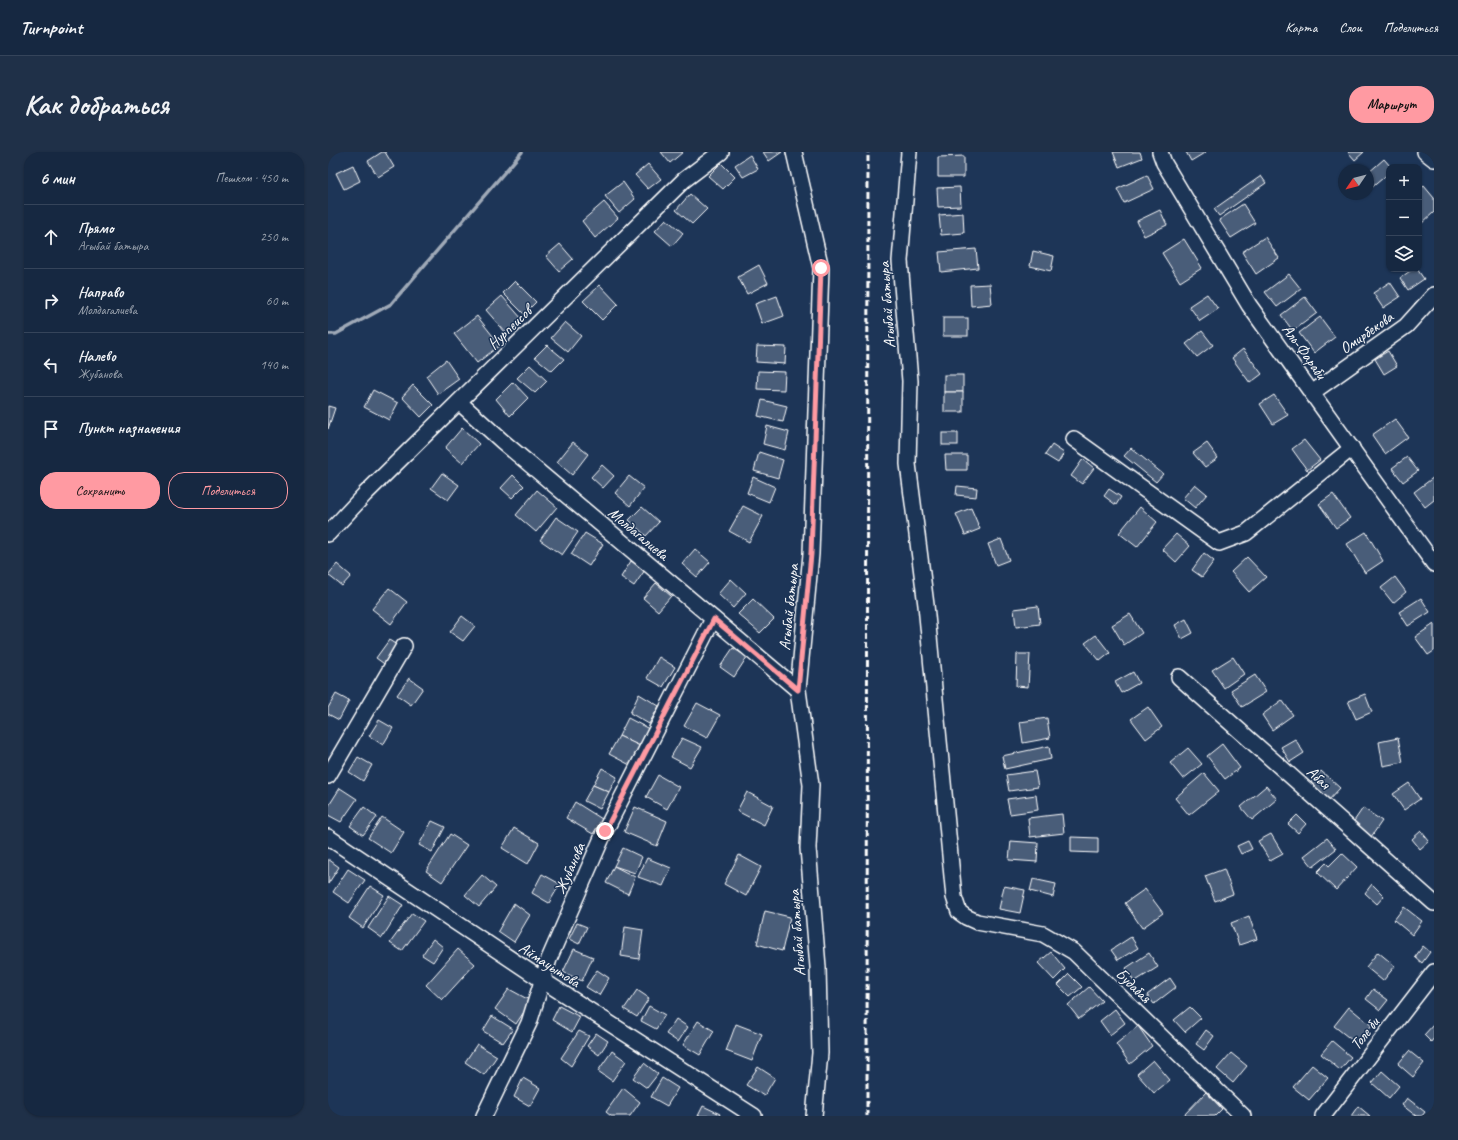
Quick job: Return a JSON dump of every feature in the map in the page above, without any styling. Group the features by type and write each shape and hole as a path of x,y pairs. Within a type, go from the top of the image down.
{"street":[{"name":"Нурпеисов","path":"328,534 459,402 684,180 720,152"},
{"name":"Агыбай батыра","path":"794,152 821,268 811,554 798,690 811,785 808,848 818,968 820,1053 814,1116"},
{"name":"Агыбай батыра","path":"909,152 900,261 910,381 908,464 926,605 954,897 959,912 977,922"},
{"name":"Аль-Фараби","path":"1160,152 1164,162 1249,305 1313,392 1434,564"},
{"path":"1425,152 1434,160"},
{"name":"Омирбекова","path":"1313,392 1406,326 1434,295"},
{"name":"Молдагалиева","path":"459,402 798,690"},
{"path":"1074,439 1218,542 1246,533 1352,448"},
{"name":"Жубанова","path":"484,1116 529,1023 549,959 605,831 714,619"},
{"path":"328,776 404,646"},
{"name":"Абая","path":"1179,677 1434,903"},
{"name":"Аймауытова","path":"328,837 542,980 754,1116"},
{"name":"Будабая","path":"977,922 1043,934 1074,952 1243,1116"},
{"name":"Толе би","path":"1323,1116 1434,972"}],"building":[{"path":"382,152 385,152 394,167 378,177 368,161"},
{"path":"661,152 683,152 670,163"},
{"path":"763,152 782,152 769,161"},
{"path":"1113,152 1140,152 1142,158 1119,167"},
{"path":"1186,152 1206,152 1191,161"},
{"path":"1348,152 1364,152 1355,160"},
{"path":"750,155 758,169 743,177 735,165"},
{"path":"964,156 964,177 938,177 938,157"},
{"path":"1384,159 1388,164 1386,164 1386,176 1374,186 1374,168"},
{"path":"721,163 735,177 723,189 708,176"},
{"path":"648,164 661,179 648,189 635,175"},
{"path":"353,165 360,181 344,189 336,173"},
{"path":"1147,175 1154,189 1124,203 1117,189"},
{"path":"1261,176 1266,183 1219,216 1214,209"},
{"path":"623,182 635,199 619,213 605,196"},
{"path":"1424,186 1434,198 1434,212 1422,223 1422,200 1422,188"},
{"path":"960,187 961,206 938,207 937,188"},
{"path":"690,194 707,209 692,224 676,210"},
{"path":"604,202 618,218 595,238 582,221"},
{"path":"1243,204 1255,223 1231,238 1219,220"},
{"path":"1160,210 1167,225 1144,236 1137,221"},
{"path":"963,213 964,233 941,235 939,215"},
{"path":"666,219 683,233 672,246 655,231"},
{"path":"1265,237 1279,258 1256,274 1242,252"},
{"path":"1184,239 1202,268 1180,282 1162,253"},
{"path":"560,244 573,259 559,271 546,256"},
{"path":"976,249 978,268 941,272 939,252"},
{"path":"1033,251 1054,256 1051,271 1030,266"},
{"path":"759,265 768,283 747,294 738,277"},
{"path":"1409,272 1419,272 1424,279 1408,290 1400,278"},
{"path":"1289,274 1301,289 1277,307 1265,292"},
{"path":"515,281 536,302 524,314 503,293"},
{"path":"1390,282 1400,297 1383,308 1373,293"},
{"path":"990,284 992,304 971,306 970,285"},
{"path":"600,285 618,304 602,320 583,301"},
{"path":"1207,294 1218,309 1200,321 1189,306"},
{"path":"502,296 522,319 506,333 486,310"},
{"path":"777,296 784,316 762,324 755,304"},
{"path":"1305,297 1317,313 1293,331 1281,315"},
{"path":"477,316 500,345 477,363 454,334"},
{"path":"1320,317 1335,337 1314,353 1299,333"},
{"path":"943,318 968,318 968,336 943,336"},
{"path":"565,322 581,336 568,352 551,338"},
{"path":"1202,331 1213,345 1197,357 1186,344"},
{"path":"547,345 564,359 552,371 535,357"},
{"path":"757,346 786,347 785,364 756,362"},
{"path":"1243,349 1262,374 1250,383 1232,358"},
{"path":"1388,351 1397,366 1384,374 1375,359"},
{"path":"446,360 459,379 438,394 426,376"},
{"path":"530,365 547,381 535,393 517,378"},
{"path":"758,371 785,372 784,390 757,389"},
{"path":"944,375 963,375 963,392 944,392"},
{"path":"513,382 528,398 510,416 496,399"},
{"path":"413,385 433,405 421,417 402,397"},
{"path":"373,390 398,403 389,420 364,407"},
{"path":"944,392 963,392 963,412 944,412"},
{"path":"1274,395 1288,415 1273,424 1260,404"},
{"path":"762,400 787,406 783,422 758,416"},
{"path":"328,406 335,408 328,429"},
{"path":"1395,419 1408,437 1385,454 1372,435"},
{"path":"767,426 789,432 785,450 763,444"},
{"path":"462,428 479,444 462,463 445,448"},
{"path":"942,433 958,433 958,445 942,445"},
{"path":"1304,440 1320,460 1307,470 1292,449"},
{"path":"573,442 588,454 572,475 557,462"},
{"path":"1207,443 1218,458 1205,467 1193,453"},
{"path":"1052,445 1064,453 1058,463 1045,455"},
{"path":"1131,448 1163,474 1156,482 1124,456"},
{"path":"759,452 783,460 778,478 754,471"},
{"path":"945,455 967,455 967,470 946,470"},
{"path":"1407,457 1418,471 1403,482 1392,468"},
{"path":"1083,459 1094,468 1082,484 1071,476"},
{"path":"602,465 614,476 603,488 591,477"},
{"path":"442,473 459,485 448,500 431,488"},
{"path":"513,475 524,486 512,498 501,488"},
{"path":"629,476 644,488 630,506 615,493"},
{"path":"753,477 775,487 769,502 747,493"},
{"path":"1434,477 1434,500 1425,507 1414,492"},
{"path":"1195,484 1207,494 1195,508 1183,498"},
{"path":"957,486 977,488 976,497 956,495"},
{"path":"1109,489 1121,497 1116,505 1104,496"},
{"path":"537,490 557,507 536,532 516,515"},
{"path":"1333,494 1350,518 1336,528 1319,504"},
{"path":"743,506 763,516 749,542 729,531"},
{"path":"642,507 659,522 646,536 629,520"},
{"path":"1140,507 1157,522 1137,547 1119,533"},
{"path":"971,508 980,529 965,535 956,514"},
{"path":"556,517 578,532 562,555 540,540"},
{"path":"1366,532 1383,561 1365,573 1347,544"},
{"path":"585,533 603,544 589,566 571,554"},
{"path":"1176,534 1190,546 1176,562 1162,549"},
{"path":"1001,539 1009,560 996,565 988,544"},
{"path":"695,549 710,562 697,577 682,564"},
{"path":"1204,553 1214,561 1202,577 1192,570"},
{"path":"1247,557 1266,577 1249,592 1231,572"},
{"path":"631,561 645,570 634,586 621,577"},
{"path":"337,564 351,576 342,586 328,575"},
{"path":"1395,577 1406,592 1393,603 1381,588"},
{"path":"731,579 746,593 733,608 718,594"},
{"path":"656,583 671,596 658,611 643,598"},
{"path":"389,588 407,602 391,624 372,609"},
{"path":"1421,598 1430,612 1408,626 1399,612"},
{"path":"753,599 774,619 760,633 738,614"},
{"path":"1038,606 1040,624 1016,627 1014,609"},
{"path":"1130,614 1142,633 1124,645 1112,625"},
{"path":"462,616 475,626 463,641 450,632"},
{"path":"1186,619 1193,633 1182,639 1175,625"},
{"path":"1434,624 1434,651 1428,655 1415,637"},
{"path":"1096,635 1110,653 1100,661 1085,643"},
{"path":"389,640 400,647 387,666 376,658"},
{"path":"733,648 747,657 734,677 720,667"},
{"path":"1017,654 1030,654 1028,687 1016,686"},
{"path":"659,657 675,667 663,687 647,678"},
{"path":"1233,657 1244,674 1224,688 1212,670"},
{"path":"1133,672 1139,683 1121,693 1115,682"},
{"path":"1255,675 1266,692 1242,707 1231,690"},
{"path":"409,678 423,688 411,705 397,695"},
{"path":"336,694 349,701 339,720 328,714 328,708"},
{"path":"639,694 659,706 649,724 630,713"},
{"path":"1365,694 1372,712 1356,719 1348,701"},
{"path":"1282,700 1293,715 1272,730 1262,715"},
{"path":"697,703 720,715 707,738 684,726"},
{"path":"1148,707 1162,727 1146,739 1131,719"},
{"path":"628,718 649,729 640,746 619,736"},
{"path":"1047,718 1050,738 1023,743 1020,722"},
{"path":"379,720 393,728 383,745 369,736"},
{"path":"619,736 640,746 630,765 609,754"},
{"path":"682,738 702,747 690,767 671,757"},
{"path":"1398,738 1403,762 1383,766 1379,742"},
{"path":"1295,739 1304,753 1290,762 1281,747"},
{"path":"1222,744 1240,768 1225,779 1207,756"},
{"path":"1049,746 1051,759 1005,769 1002,756"},
{"path":"1188,748 1202,764 1183,779 1170,763"},
{"path":"358,757 372,765 363,781 349,772"},
{"path":"602,768 617,777 609,792 593,785"},
{"path":"1035,771 1038,787 1009,791 1006,775"},
{"path":"1321,771 1340,788 1328,801 1309,785"},
{"path":"1204,773 1219,791 1189,815 1175,798"},
{"path":"658,775 679,787 667,809 646,797"},
{"path":"1409,783 1420,799 1404,810 1393,794"},
{"path":"593,785 609,792 600,809 584,801"},
{"path":"1266,786 1277,799 1252,820 1241,807"},
{"path":"340,788 357,799 341,822 328,815 328,807"},
{"path":"747,792 773,806 764,825 737,811"},
{"path":"1036,795 1038,810 1010,814 1007,799"},
{"path":"575,802 602,819 593,834 566,818"},
{"path":"364,807 377,817 363,835 350,826"},
{"path":"635,807 667,821 657,846 624,832"},
{"path":"1363,808 1382,821 1371,837 1352,824"},
{"path":"1062,814 1064,833 1030,837 1028,818"},
{"path":"1297,815 1306,824 1298,833 1288,824"},
{"path":"382,817 404,832 391,853 368,838"},
{"path":"432,821 445,827 432,852 419,845"},
{"path":"514,828 539,843 528,864 502,848"},
{"path":"1421,831 1429,841 1420,849 1412,839"},
{"path":"450,834 467,845 442,882 426,871"},
{"path":"1271,834 1283,854 1270,861 1258,841"},
{"path":"1071,837 1098,838 1098,853 1071,852"},
{"path":"1327,838 1336,849 1313,867 1304,856"},
{"path":"1011,841 1038,843 1037,862 1009,860"},
{"path":"1248,841 1252,849 1241,854 1237,846"},
{"path":"623,848 642,857 635,873 614,866"},
{"path":"1342,853 1357,867 1336,890 1317,872 1326,863 1329,866"},
{"path":"739,855 761,867 746,896 724,884"},
{"path":"647,858 671,868 663,886 638,877"},
{"path":"328,859 339,867 328,884"},
{"path":"614,866 635,877 628,894 606,883"},
{"path":"348,869 365,880 349,903 333,892"},
{"path":"1224,869 1233,894 1215,901 1205,876"},
{"path":"542,874 560,884 549,903 532,893"},
{"path":"482,875 496,887 479,907 465,895"},
{"path":"1033,879 1056,884 1053,897 1030,891"},
{"path":"1372,884 1384,896 1377,904 1365,893"},
{"path":"370,886 384,895 363,928 349,918"},
{"path":"1004,886 1025,890 1020,913 999,909"},
{"path":"1145,889 1163,913 1142,928 1125,903"},
{"path":"389,896 403,905 382,938 368,928"},
{"path":"514,903 530,915 514,942 498,931"},
{"path":"1404,907 1422,921 1412,935 1394,920"},
{"path":"765,911 790,917 782,951 757,944"},
{"path":"412,913 424,921 402,951 390,943"},
{"path":"1249,916 1257,939 1239,945 1231,923"},
{"path":"577,923 587,927 579,944 569,939"},
{"path":"625,927 643,930 639,959 621,956"},
{"path":"1131,937 1138,948 1118,960 1111,950"},
{"path":"433,939 443,947 433,962 422,955"},
{"path":"1423,946 1430,952 1422,963 1415,957"},
{"path":"458,949 475,964 442,1000 426,985"},
{"path":"574,949 593,957 582,981 563,972"},
{"path":"1051,952 1065,969 1054,980 1038,963"},
{"path":"1378,952 1395,966 1383,981 1366,967"},
{"path":"1149,953 1158,967 1134,982 1126,968"},
{"path":"597,970 609,978 599,995 586,987"},
{"path":"1069,974 1082,987 1070,997 1058,985"},
{"path":"1170,978 1176,987 1154,1004 1147,995"},
{"path":"1089,987 1102,1001 1079,1019 1068,1005"},
{"path":"509,989 531,1001 516,1024 495,1009"},
{"path":"1373,989 1388,1000 1380,1010 1366,999"},
{"path":"637,990 649,998 637,1017 624,1009"},
{"path":"559,1006 580,1017 572,1032 552,1020"},
{"path":"649,1006 665,1015 656,1029 641,1021"},
{"path":"1190,1007 1201,1018 1185,1032 1174,1020"},
{"path":"1349,1007 1372,1026 1357,1044 1334,1026"},
{"path":"1115,1009 1125,1023 1110,1035 1100,1021"},
{"path":"492,1016 513,1029 503,1043 483,1031"},
{"path":"676,1019 688,1027 678,1042 666,1034"},
{"path":"698,1021 714,1031 700,1055 683,1045"},
{"path":"736,1024 762,1034 752,1061 726,1051"},
{"path":"1434,1024 1434,1038 1431,1042 1424,1035"},
{"path":"1138,1026 1152,1046 1130,1064 1116,1044"},
{"path":"1206,1030 1214,1036 1204,1050 1196,1044"},
{"path":"579,1031 589,1036 571,1066 561,1058"},
{"path":"596,1033 608,1041 599,1055 587,1046"},
{"path":"1332,1041 1351,1057 1340,1070 1321,1054"},
{"path":"477,1044 497,1056 484,1075 465,1062"},
{"path":"612,1051 626,1061 612,1081 598,1071"},
{"path":"1409,1051 1424,1063 1413,1077 1398,1064"},
{"path":"1231,1053 1247,1066 1233,1083 1217,1069"},
{"path":"1153,1060 1170,1080 1154,1093 1137,1074"},
{"path":"644,1063 658,1074 647,1088 633,1078"},
{"path":"1312,1065 1328,1078 1309,1100 1293,1087"},
{"path":"758,1067 775,1078 764,1096 746,1085"},
{"path":"1382,1071 1399,1086 1389,1098 1372,1083"},
{"path":"523,1078 540,1088 530,1106 514,1097"},
{"path":"662,1078 678,1088 667,1106 651,1097"},
{"path":"623,1088 640,1102 630,1116 611,1116 606,1112"},
{"path":"1206,1092 1222,1109 1215,1116 1183,1116"},
{"path":"1407,1098 1425,1112 1422,1116 1416,1116 1402,1105"},
{"path":"703,1106 720,1114 719,1116 698,1116"},
{"path":"1358,1106 1370,1116 1351,1116"}],"waterway":[{"path":"328,334 336,334 391,304 522,152"}],"railway":[{"path":"867,1116 868,152"}],"route":[{"path":"605,831 714,619 798,690 811,554 821,268"}]}
